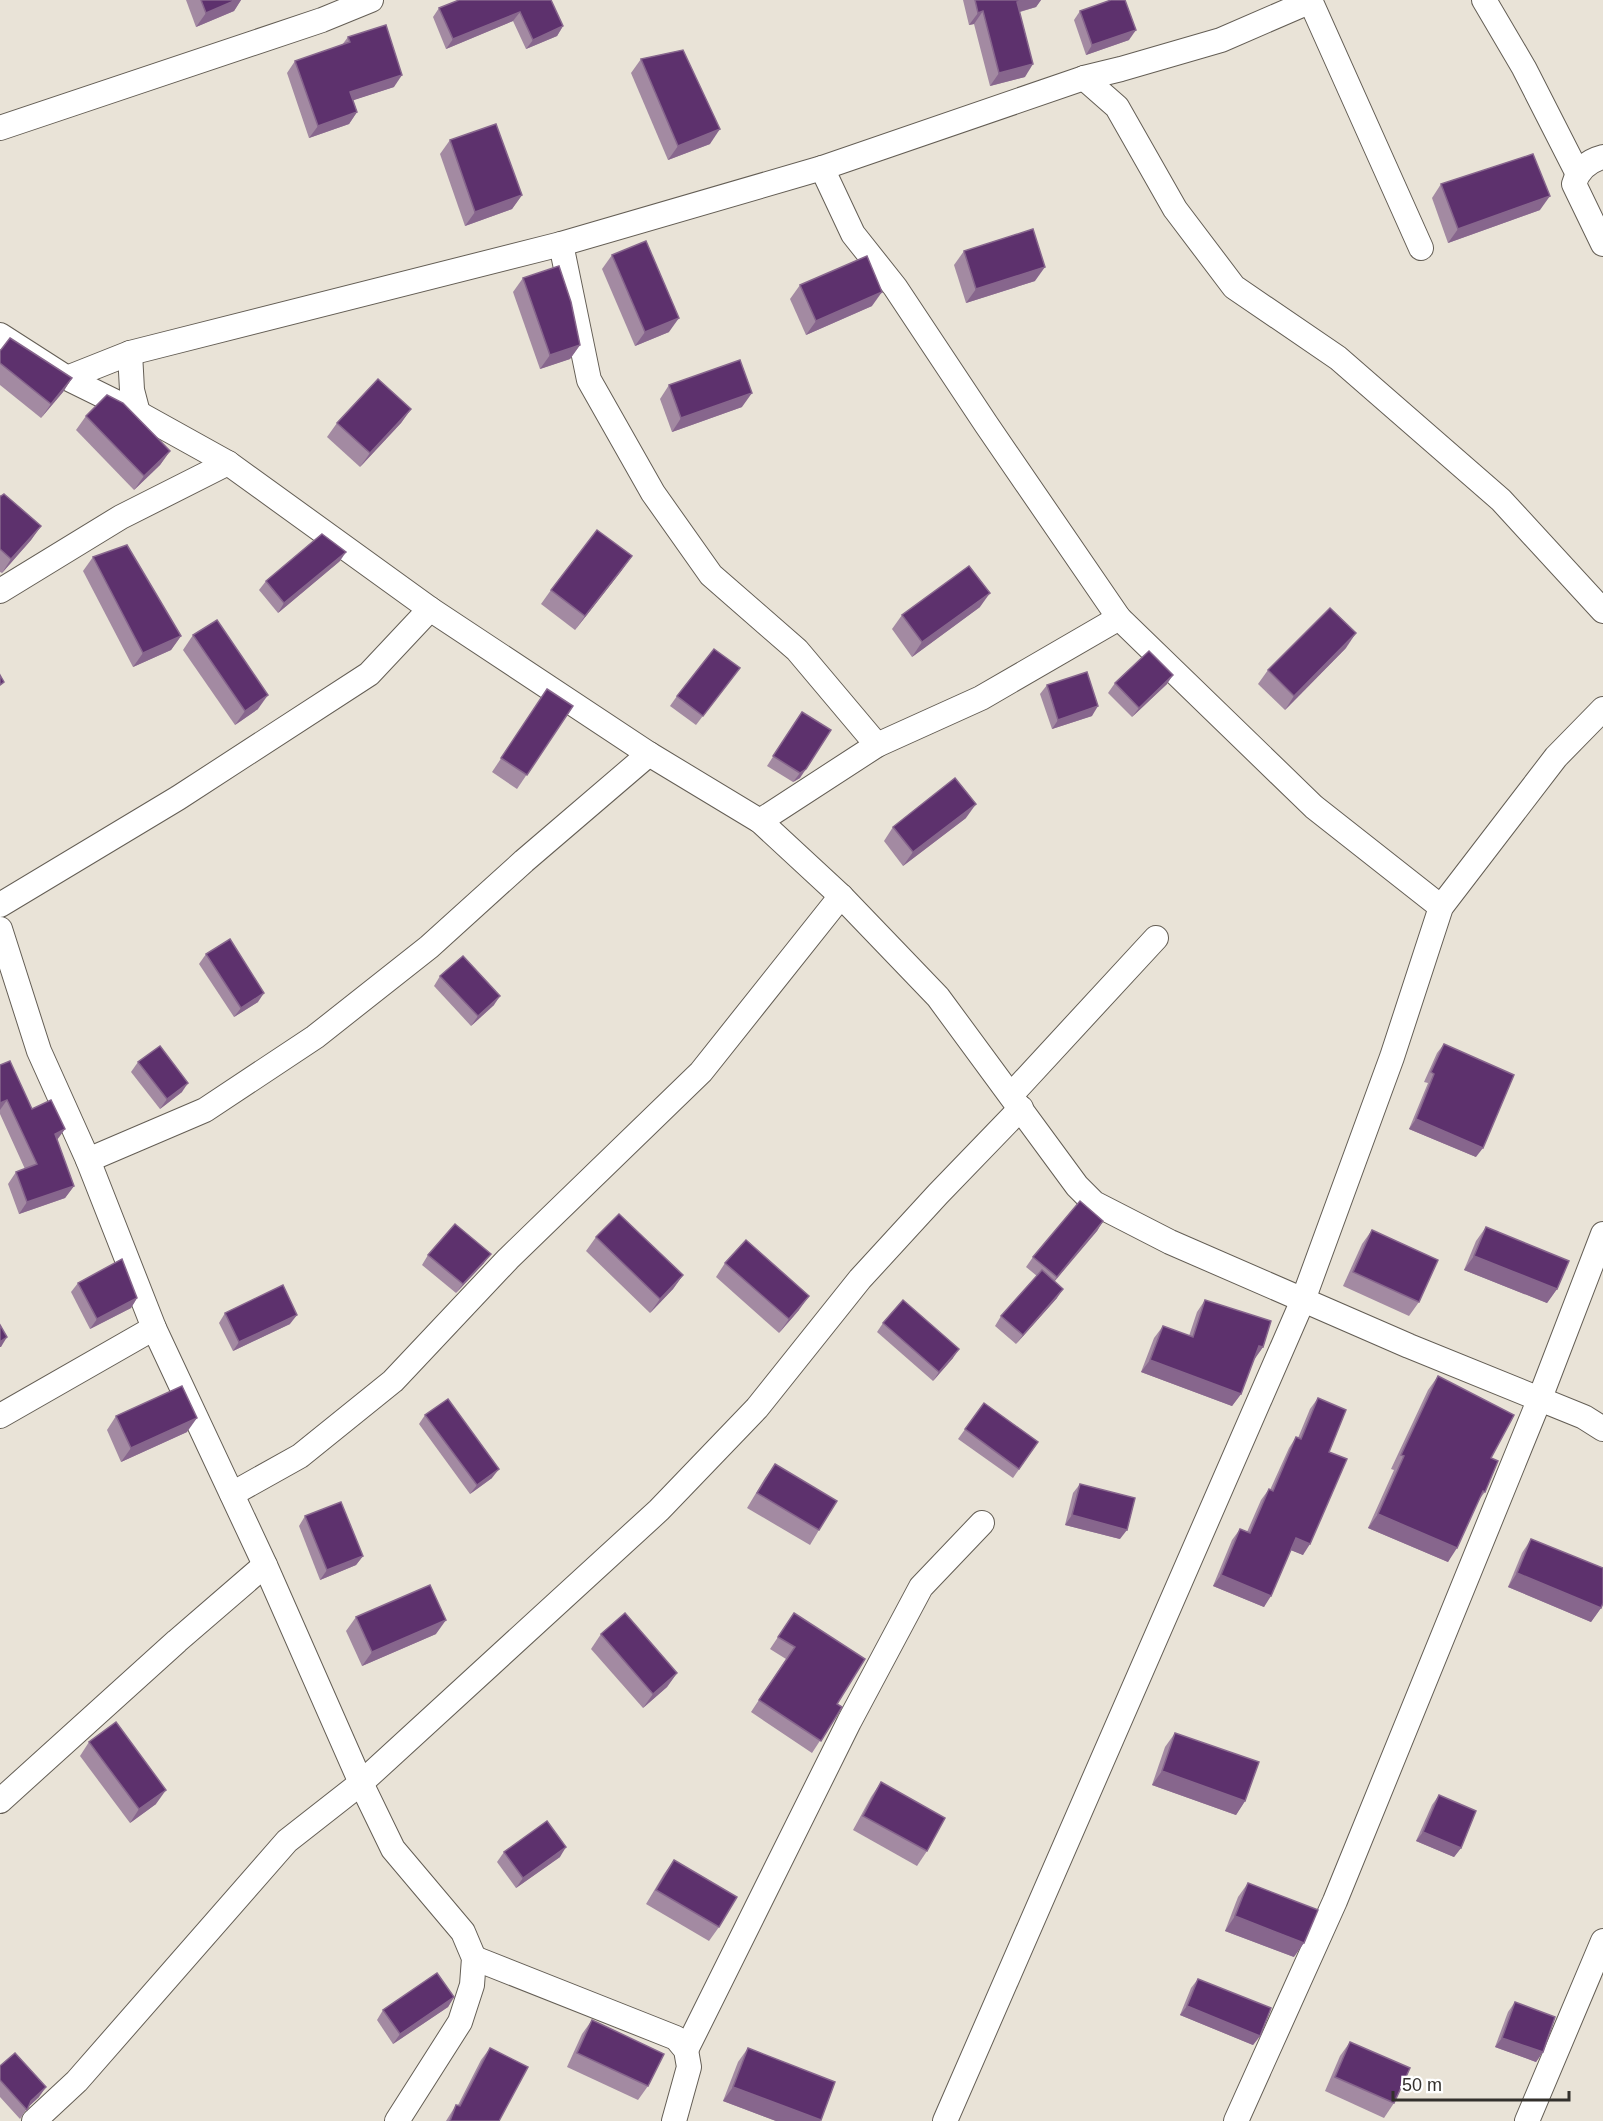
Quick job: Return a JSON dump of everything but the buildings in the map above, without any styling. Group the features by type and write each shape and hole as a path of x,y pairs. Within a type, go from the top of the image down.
{"street":[{"path":"0,128 322,20 371,0"},
{"path":"1484,0 1524,68 1577,172"},
{"path":"67,378 130,354 561,244 822,168 1084,78 1221,40 1310,1 1421,248"},
{"path":"1117,107 1121,69"},
{"path":"1084,78 1117,107 1175,209 1234,287 1338,358 1501,500 1603,611"},
{"path":"1603,157 1594,159 1577,172 1574,184 1603,244"},
{"path":"822,168 853,234 895,287 1119,618 1314,807 1441,907"},
{"path":"561,244 589,380 653,493 711,576 797,650 877,745"},
{"path":"0,335 67,378 138,413 228,463 430,609 649,754 760,821 841,896 938,997 1077,1186 1094,1203 1170,1242 1409,1346 1584,1417 1603,1429"},
{"path":"130,354 132,390 138,413"},
{"path":"0,591 121,518 228,463"},
{"path":"0,905 178,798 369,674 430,609"},
{"path":"760,821 877,745 981,698 1119,618"},
{"path":"945,2121 1303,1300 1392,1056 1441,907 1556,757 1603,709"},
{"path":"88,1160 205,1110 315,1037 429,947 524,861 649,754"},
{"path":"232,1494 300,1456 393,1381 508,1259 701,1072 841,896"},
{"path":"0,929 39,1051 88,1160 154,1328 265,1565 361,1783 393,1849 463,1932 474,1958 472,1985 460,2022 397,2121"},
{"path":"34,2121 76,2081 287,1841 361,1783 659,1509 757,1408 860,1279 938,1194 1156,938"},
{"path":"1236,2121 1335,1900 1540,1398 1603,1234"},
{"path":"0,1416 154,1328"},
{"path":"686,2050 849,1722 921,1587 982,1523"},
{"path":"0,1801 265,1565"},
{"path":"1527,2121 1603,1941"},
{"path":"474,1958 675,2038 686,2050 689,2067 674,2121"}]}
